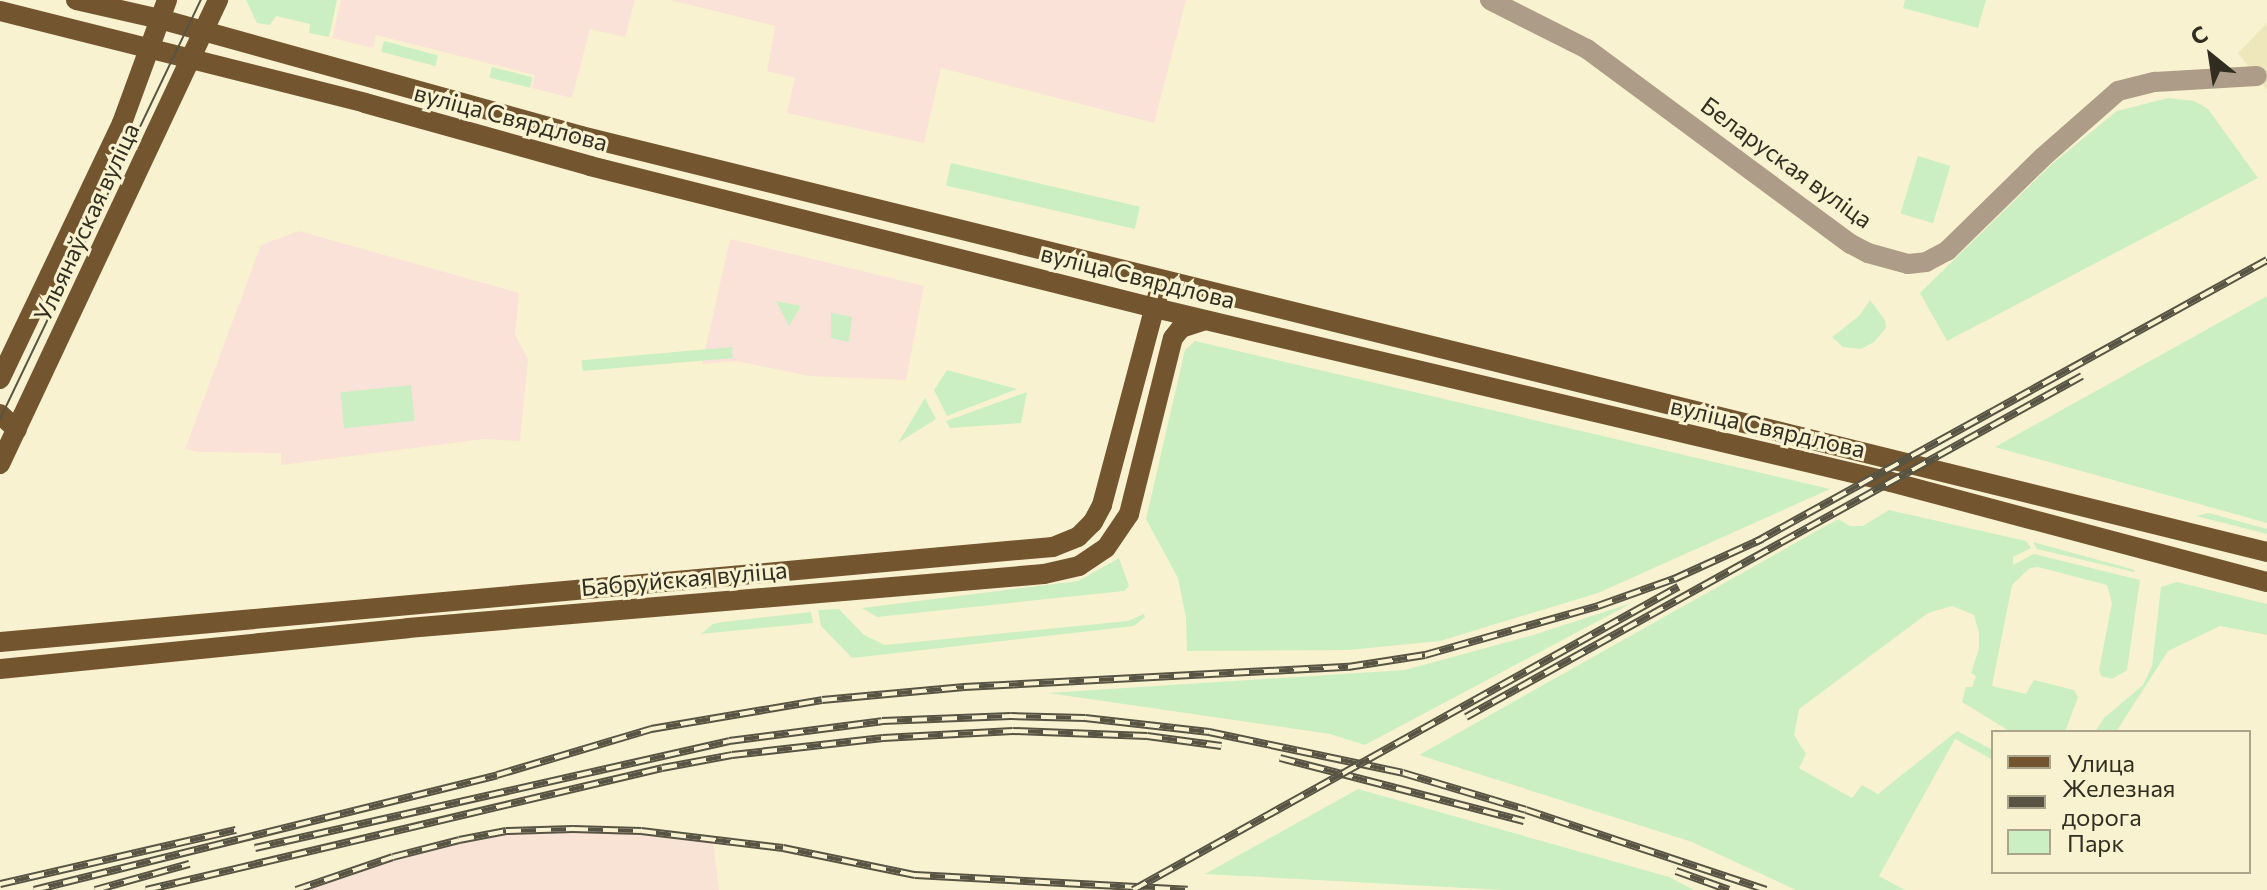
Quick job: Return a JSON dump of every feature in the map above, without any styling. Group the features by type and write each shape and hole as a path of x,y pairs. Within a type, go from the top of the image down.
{"main road":[{"name":"вуліца Свярдлова","path":"76,0 164,10 203,32 581,136 2267,552"},
{"name":"Ульянаўская вуліца","path":"0,464 218,0"},
{"name":"Ульянаўская вуліца","path":"0,379 122,123 164,10"},
{"name":"вуліца Свярдлова","path":"0,11 190,58 590,166 1155,308 1891,482 2267,582"},
{"name":"Бабруйская вуліца","path":"3,639 1053,547 1078,537 1093,522 1102,505 1162,279"},
{"name":"Бабруйская вуліца","path":"0,669 408,628 1044,574 1079,566 1106,548 1129,514 1173,338 1181,328 1205,320"},
{"path":"0,414 17,430"}],"street":[{"name":"Беларуская вуліца","path":"1490,0 1587,49 1851,244 1908,264 1926,262 1947,251 2043,157 2118,91 2155,82 2257,76"}],"shaded area":[{"path":"341,0 635,0 625,37 590,29 572,98 532,88 535,75 376,35 373,48 332,38"},
{"path":"670,0 1186,0 1154,123 941,68 924,143 787,113 795,78 767,71 775,26"},
{"path":"2267,23 2267,90 2238,53"},
{"path":"299,231 519,293 515,335 528,359 520,441 485,439 281,465 281,453 198,452 185,449 261,245"},
{"path":"730,239 924,286 906,380 809,376 736,361 702,364"},
{"path":"506,831 641,831 713,840 719,890 296,890 393,857 459,840"}],"green space":[{"path":"246,0 337,0 329,37 309,33 310,24 276,16 270,25 257,23"},
{"path":"1905,0 1986,0 1978,28 1903,8"},
{"path":"384,41 438,55 435,66 381,52"},
{"path":"492,67 533,77 530,88 489,78"},
{"path":"2168,98 2194,101 2208,109 2258,178 1947,341 1920,293 2053,163 2117,111"},
{"path":"1918,156 1951,166 1933,223 1900,213"},
{"path":"951,163 1140,207 1135,229 946,185"},
{"path":"2267,296 2267,523 1995,447"},
{"path":"1870,300 1885,320 1886,328 1874,342 1861,349 1843,347 1832,337 1859,316"},
{"path":"776,301 801,306 789,326"},
{"path":"831,313 852,317 849,342 831,338"},
{"path":"1195,341 1830,489 1598,593 1440,641 1349,650 1187,651 1186,618 1178,578 1146,519 1185,350"},
{"path":"732,347 733,358 583,371 582,360"},
{"path":"947,370 1017,389 947,416 934,390"},
{"path":"411,385 415,421 344,428 340,392"},
{"path":"1027,392 1021,423 950,428 946,421"},
{"path":"925,398 936,419 898,443"},
{"path":"1889,510 2026,541 2031,548 2013,557 2013,565 2034,554 2140,580 2127,670 2112,679 2101,676 2099,670 2112,603 2107,585 2038,567 2030,568 2012,585 1992,686 2026,694 2034,680 2074,690 2078,697 2066,730 2008,730 1962,702 1966,687 1972,687 1976,676 1971,673 1979,649 1979,633 1974,615 1952,606 1928,613 1799,709 1794,735 1806,754 1799,768 1852,798 1862,785 1878,794 1957,731 1991,749 1991,759 1955,739 1879,876 1905,890 1796,890 1692,842 1419,755 1838,519 1850,526 1863,526"},
{"path":"2209,513 2267,529 2267,534 2196,516"},
{"path":"2033,542 2135,570 2037,549"},
{"path":"1119,558 1129,586 1124,591 877,617 862,608 1078,581"},
{"path":"2177,582 2267,604 2267,635 2220,626 2168,651 2117,730 2096,730 2104,718 2143,685 2152,666 2161,587"},
{"path":"1632,603 1365,745 1330,734 1048,693 1405,670 1533,635"},
{"path":"839,609 864,635 885,645 1128,621 1144,614 1145,617 1134,626 852,658 821,626 818,610"},
{"path":"811,612 813,623 701,634 713,624 723,622"},
{"path":"1358,789 1669,877 1694,890 1502,890 1205,874"}],"tram line":[{"path":"0,419 201,0"}],"railway":[{"path":"1754,543 2267,260"},
{"path":"1466,717 2082,376"},
{"path":"34,890 497,775 651,729 822,700 964,687 1348,667 1425,655 1598,606 1674,579 1762,539"},
{"path":"1133,890 1678,587"},
{"path":"255,848 729,741 882,721 1011,716 1085,718 1209,732 1403,773 1526,810 1766,890"},
{"path":"146,890 662,768 732,755 883,738 1013,731 1147,736 1221,746"},
{"path":"1280,758 1524,821"},
{"path":"296,890 393,857 459,840 506,831 573,829 641,831 783,848 915,875 1188,890"},
{"path":"0,884 236,830"},
{"path":"95,890 189,864"},
{"path":"1676,871 1729,890"}]}
